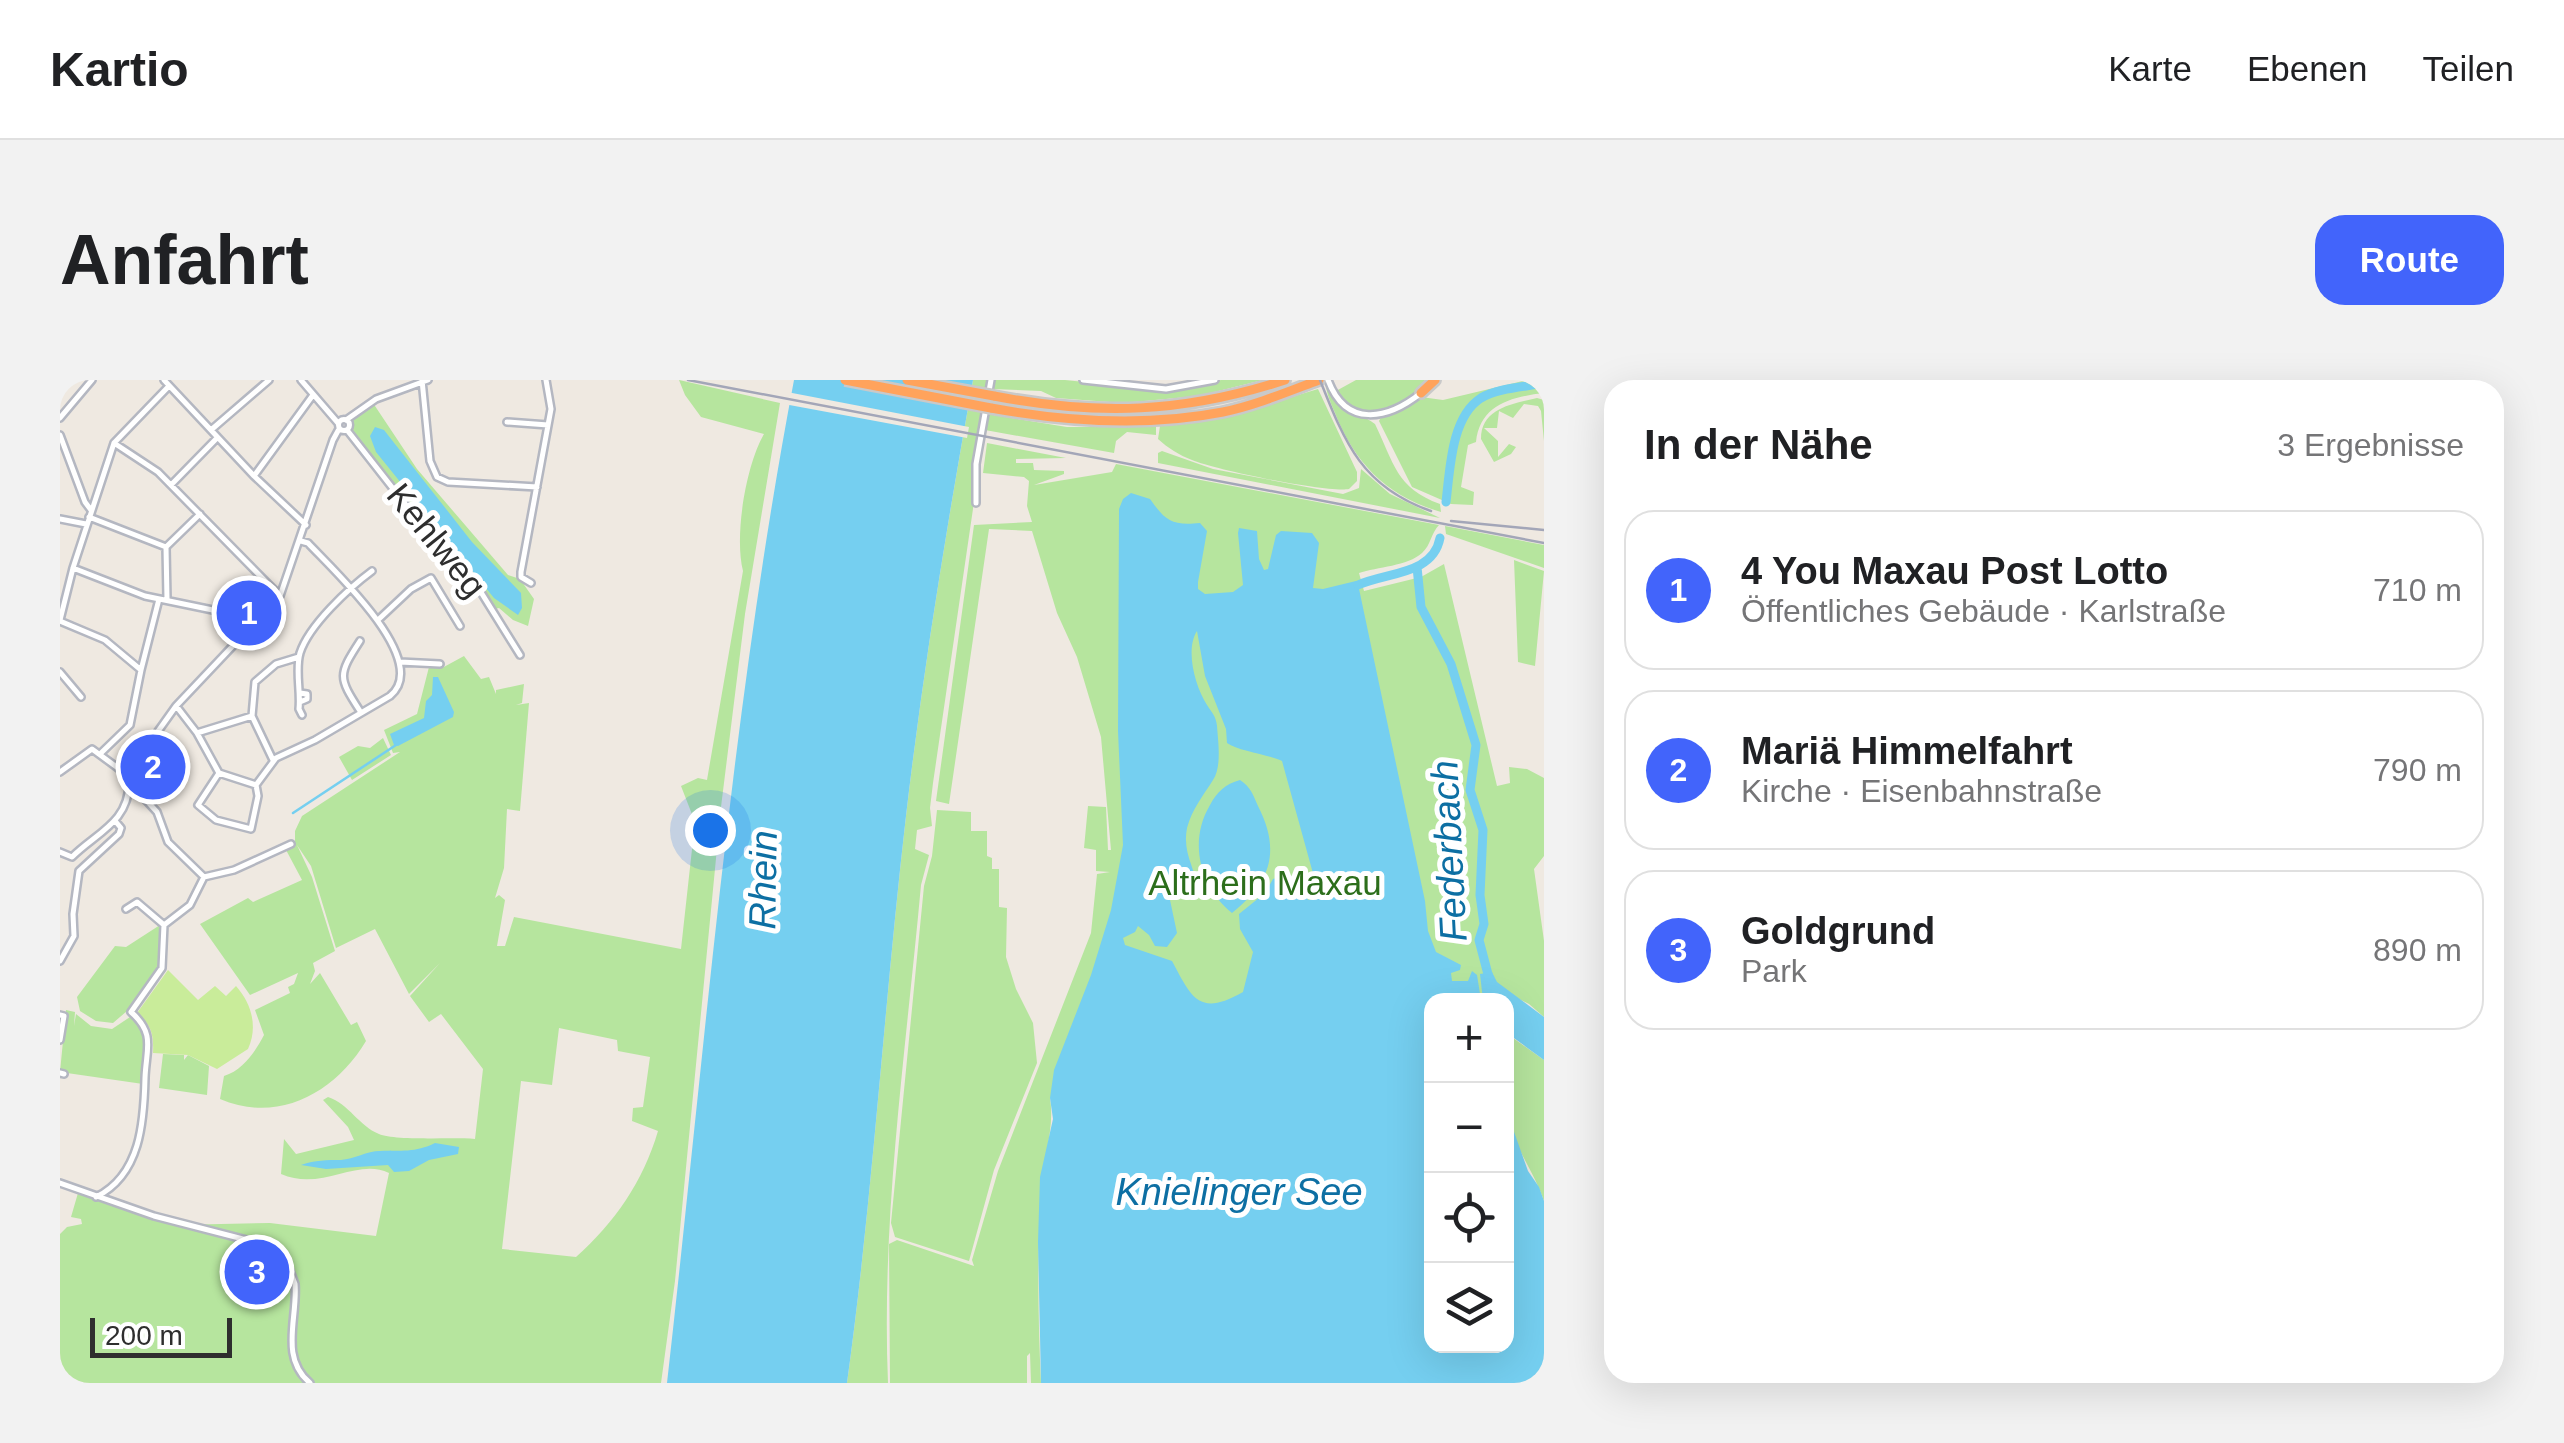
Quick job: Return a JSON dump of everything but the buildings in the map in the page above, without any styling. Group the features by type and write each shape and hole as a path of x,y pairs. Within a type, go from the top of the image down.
{"highway":[{"path":"845,380 993,402 1121,410 1211,401 1285,380"},
{"path":"907,380 1079,421 1177,418 1225,411 1316,381"}],"street":[{"path":"60,418 92,380"},
{"path":"211,430 269,380"},
{"name":"Kehlweg","path":"302,380 420,523 440,540 474,581 520,655"},
{"path":"531,583 521,577 521,572 551,408 546,380"},
{"path":"976,503 976,464 991,380"},
{"path":"1083,380 1166,389 1215,380"},
{"path":"1328,380 1342,404 1369,415 1397,409 1428,385"},
{"path":"122,770 134,765 176,706 280,596 333,440 341,427 349,425 346,420 376,399 424,381 430,461 437,476 448,482 537,487"},
{"path":"140,670 110,643 60,620 88,517 114,443 166,382 306,525"},
{"path":"254,476 314,395"},
{"path":"507,422 548,425"},
{"path":"60,435 88,517"},
{"path":"170,485 218,438"},
{"path":"114,443 158,472 280,596"},
{"path":"60,460 69,458"},
{"path":"100,753 130,724 140,670 163,600 166,548 200,514"},
{"path":"60,519 88,517 166,548"},
{"path":"219,773 198,802 199,808 216,820 251,829 258,796 256,785 272,760 315,740 396,691 400,662 378,619 308,543 301,541"},
{"path":"73,568 163,600 232,614 252,627"},
{"path":"302,715 299,657 310,636 350,588 372,571"},
{"path":"378,619 411,589 430,578 460,626"},
{"path":"360,641 342,673 342,682 360,712"},
{"path":"272,760 252,716 255,682 274,666 299,657"},
{"path":"400,662 440,664"},
{"path":"60,672 82,697"},
{"path":"176,706 198,733 219,773 256,785"},
{"path":"198,733 252,716"},
{"path":"60,772 88,750 96,749 122,770 157,812 168,842 204,877"},
{"path":"60,852 72,857 116,822 129,794 129,782"},
{"path":"60,960 74,936 79,871 119,834 121,828 116,822"},
{"path":"96,1197 110,1188 139,1145 147,1093 148,1040 143,1022 132,1012 162,968 164,925 190,904 204,877 234,870 291,844"},
{"path":"126,909 137,902 164,925"},
{"path":"60,1016 64,1016 60,1040"},
{"path":"60,1182 170,1221 262,1244 280,1254 295,1284 292,1354 300,1374 310,1383"}],"green space":[{"path":"679,380 780,403 745,614 721,807 675,1281 661,1383 60,1383 60,1234 67,1227 82,1224 81,1219 71,1217 78,1193 174,1225 270,1223 376,1236 389,1173 364,1169 311,1179 281,1174 284,1139 296,1154 354,1140 348,1127 323,1100 335,1100 379,1134 475,1139 483,1069 441,1014 429,1022 410,996 440,963 409,994 375,929 336,948 311,866 297,845 312,877 335,951 313,963 315,971 310,984 320,973 351,1025 357,1022 366,1041 338,1076 303,1099 263,1108 220,1099 224,1076 243,1065 264,1035 255,1010 290,993 288,987 294,984 298,973 250,995 200,924 248,898 253,902 302,880 285,848 295,844 295,831 302,816 400,752 393,753 384,730 417,714 429,667 442,668 464,656 481,679 489,677 496,694 496,690 524,684 522,703 516,705 529,703 520,811 507,809 504,868 495,898 499,895 505,900 497,946 505,946 514,917 681,949 695,822 681,786 698,778 707,780 743,571 743,501 764,434 701,417","holes":["559,1028 617,1040 618,1051 650,1057 643,1107 633,1108 632,1121 658,1131 636,1184 603,1230 576,1257 502,1249 521,1081 552,1085"]},
{"path":"973,380 988,380 974,467 974,502 933,783 932,826 917,830 915,849 929,855 921,885 891,1196 888,1383 847,1383 913,761"},
{"path":"993,380 1065,380 1172,391 1221,380 1263,380 1198,396 1123,403 1056,398 1041,391 992,389"},
{"path":"1356,380 1425,380 1406,400 1369,411 1346,402 1336,391"},
{"path":"1527,380 1544,380 1544,393 1520,397 1490,411 1476,442 1468,445 1461,487 1474,492 1473,505 1451,504 1412,487 1379,421 1381,417 1421,397 1443,400"},
{"path":"1326,385 1341,407 1375,424 1398,473 1414,490 1440,504 1441,512 1389,488 1363,463 1343,431"},
{"path":"1318,389 1357,472 1357,481 1349,489 1296,484 1224,469 1187,458 1158,439 1160,426 1242,412"},
{"path":"1537,398 1544,400 1544,441 1538,406 1524,404 1513,418 1499,411 1497,428 1484,428 1498,441 1498,457 1509,444 1516,447 1494,462 1481,439 1486,420 1500,409"},
{"path":"373,403 417,469 508,575 520,579 534,599 528,626 495,609 474,578 352,432 350,420"},
{"path":"987,414 1067,427 1156,427 1156,435 1127,432 1116,441 1114,453 985,430"},
{"name":"Altrhein Maxau","path":"987,443 1066,458 1016,459 1016,463 1033,463 1034,470 1064,471 1034,485 1112,472 1116,464 1439,525 1425,550 1416,557 1359,573 1364,591 1421,577 1444,564 1497,786 1510,783 1509,767 1527,769 1544,778 1544,856 1534,869 1544,941 1544,1017 1514,997 1514,993 1424,993 1424,1003 1050,1098 1039,1238 1041,1383 1031,1383 1030,1353 1027,1383 890,1383 889,1244 897,1240 974,1266 972,1260 998,1171 1091,933 1097,874 1110,872 1096,871 1096,850 1084,848 1088,806 1106,807 1111,850 1101,737 1032,531 989,529 949,804 936,801 974,525 1032,522 1027,506 1029,481 1024,477 983,473"},
{"path":"1162,451 1213,469 1343,494 1359,488 1361,469 1390,494 1440,518 1158,463 1158,453"},
{"path":"1445,526 1544,545 1544,568 1446,534"},
{"path":"1514,560 1544,571 1535,666 1518,662"},
{"path":"383,738 391,755 352,780 339,757 358,746 370,748"},
{"path":"937,810 971,812 971,831 987,831 987,856 992,858 992,869 999,869 999,907 1007,908 1006,957 1033,1023 1037,1063 994,1170 969,1261 895,1237 891,1223 924,886"},
{"path":"160,925 161,965 127,1011 113,1023 96,1021 80,1011 77,997 115,946 126,947"},
{"path":"168,970 198,1000 215,986 226,996 236,986 252,1016 248,1049 217,1069 188,1055 153,1053 151,1030 137,1013"},
{"path":"66,1010 75,1012 74,1026 76,1014 91,1026 112,1029 130,1017 138,1023 146,1046 143,1084 60,1072"},
{"path":"1514,1039 1544,1060 1544,1201 1514,1136"},
{"path":"163,1054 184,1055 184,1060 188,1055 209,1066 207,1095 159,1088"}],"water":[{"name":"Rhein","path":"794,380 973,380 913,761 847,1383 667,1383 736,755"},
{"path":"375,427 384,430 472,542 521,593 522,608 518,615 494,598 376,452 370,436"},
{"name":"Knielinger See","path":"1131,493 1150,499 1170,520 1200,523 1207,531 1198,589 1205,594 1233,592 1243,585 1239,528 1257,531 1264,570 1268,569 1276,535 1281,531 1312,533 1319,543 1313,588 1356,581 1358,584 1428,931 1436,952 1461,965 1460,970 1451,973 1452,981 1468,981 1472,971 1477,975 1480,993 1424,993 1424,1353 1514,1353 1514,1132 1544,1201 1544,1383 1041,1383 1040,1177 1053,1119 1050,1098 1054,1070 1111,910 1123,845 1118,731 1119,509","holes":["1197,631 1205,676 1226,729 1227,743 1282,761 1319,895 1308,900 1296,877 1284,875 1273,879 1265,893 1239,914 1240,929 1253,952 1243,992 1228,1000 1206,1003 1191,993 1172,961 1125,945 1123,938 1138,926 1155,946 1167,947 1177,933 1170,900 1181,898 1183,891 1194,893 1197,889 1186,846 1187,828 1216,775 1219,754 1216,720 1193,668 1192,648"]},
{"path":"433,677 438,677 453,717 394,745 390,734 424,718"},
{"path":"1240,780 1247,785 1265,822 1270,851 1256,890 1232,913 1205,877 1199,849 1203,819 1216,796"},
{"path":"1492,972 1497,982 1512,993 1482,993 1480,974"},
{"path":"1514,995 1544,1017 1544,1060 1514,1038"},
{"path":"435,1143 459,1147 458,1154 429,1160 409,1171 394,1172 388,1165 326,1169 301,1165 375,1151 414,1150"}],"pier":[{"path":"787,392 969,427 967,438 784,404"}],"waterway":[{"name":"Federbach","path":"1446,502 1454,445 1471,407 1495,392 1544,383"},
{"path":"1358,585 1419,566 1436,550 1440,538"},
{"name":"Federbach","path":"1417,567 1421,607 1451,664 1476,745 1470,790 1483,830 1480,895 1484,924 1479,940 1493,993"},
{"path":"293,813 396,745"}],"tram line":[{"path":"1451,521 1544,530"}],"railway":[{"path":"688,380 1544,543"},
{"path":"1320,380 1348,443 1372,476 1407,501 1431,511"}],"place":[{"name":"4 You Maxau Post Lotto","path":"249,613"},
{"name":"Mariä Himmelfahrt","path":"153,767"},
{"name":"Goldgrund","path":"257,1272"}]}
